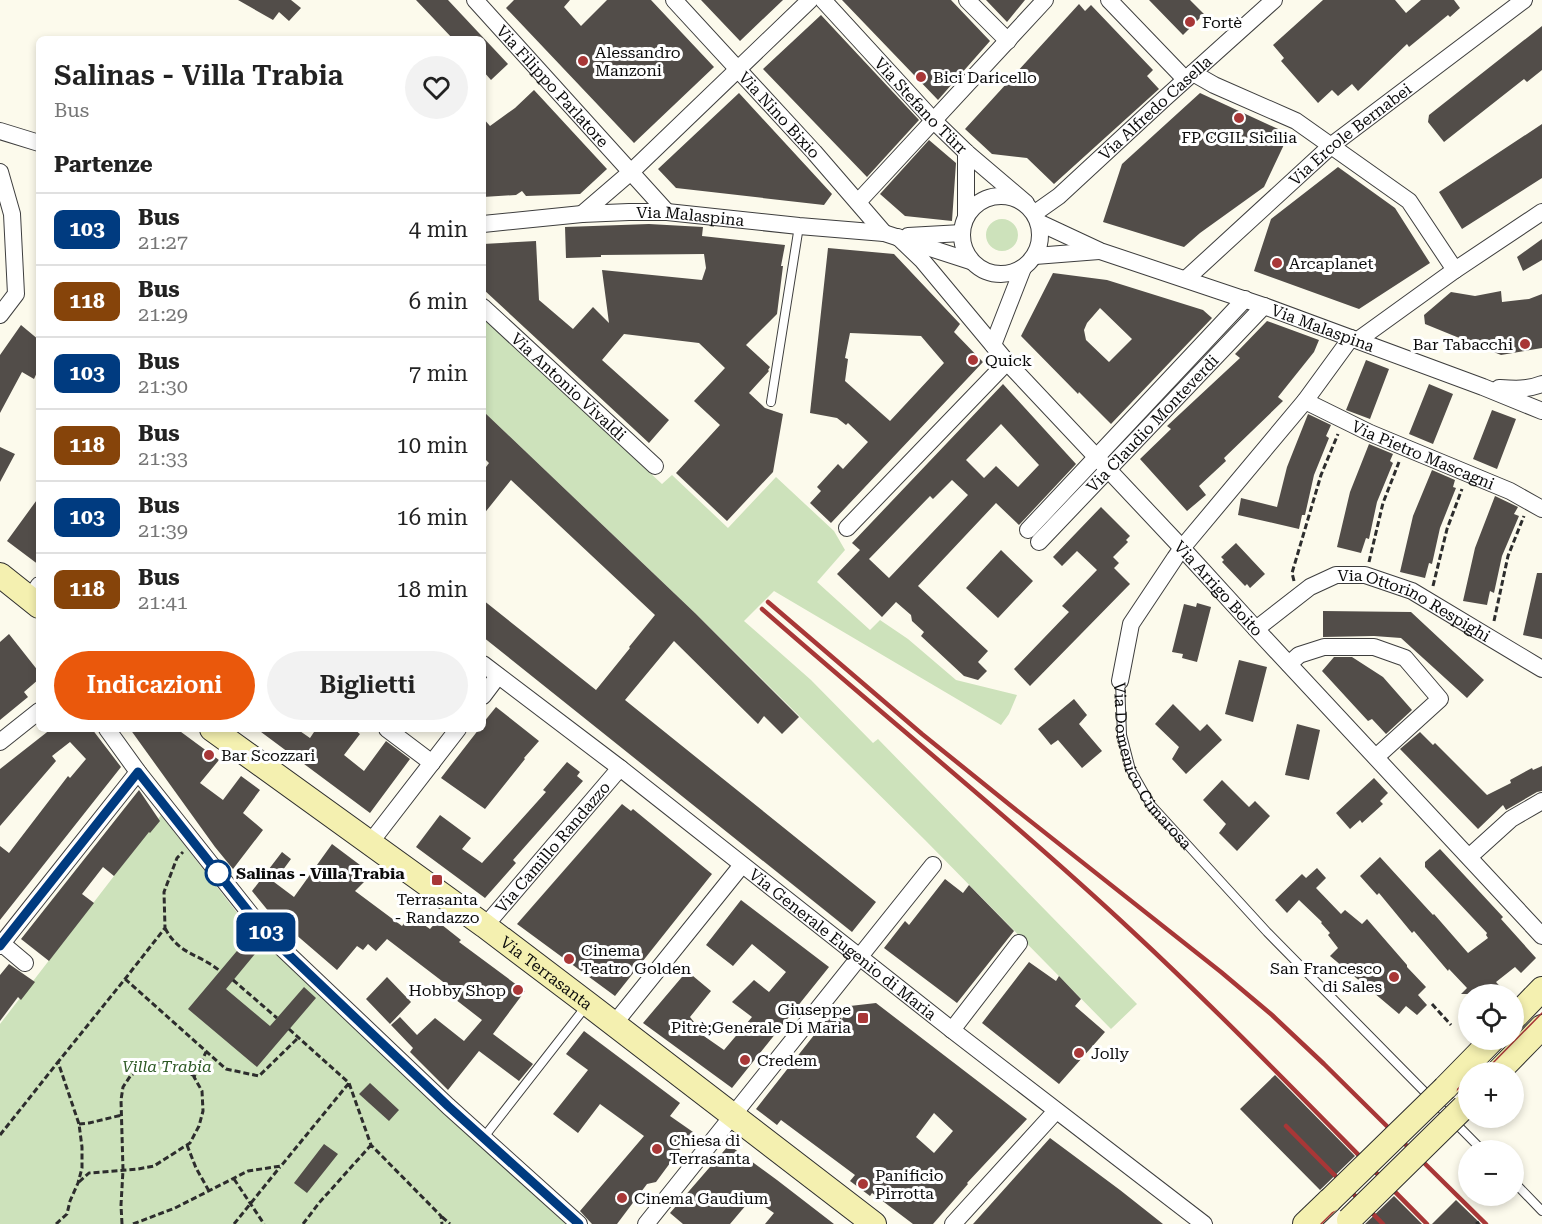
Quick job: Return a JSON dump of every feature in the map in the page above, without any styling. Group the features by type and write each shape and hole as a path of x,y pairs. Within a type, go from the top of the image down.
{"street":[{"name":"Via Nino Bixio","path":"674,0 858,202 891,235"},
{"path":"582,214 632,171 810,0"},
{"name":"Via Stefano Türr","path":"823,0 933,120 966,153 1034,213"},
{"path":"967,0 1008,41"},
{"path":"858,202 1045,0"},
{"path":"1108,0 1189,76 1296,121 1409,201 1455,270"},
{"name":"Via Alfredo Casella","path":"1034,213 1059,196 1274,0"},
{"name":"Via Ercole Bernabei","path":"1186,279 1332,145 1524,0"},
{"name":"Via Filippo Parlatore","path":"481,2 667,212"},
{"path":"0,131 36,142"},
{"path":"966,153 966,217 962,234 963,246 970,261"},
{"path":"0,172 12,214 16,294 0,315"},
{"path":"966,217 976,206 993,198 1010,197 1034,213 1041,241 1029,262 993,345"},
{"name":"Via Malaspina","path":"486,224 582,214 667,212 891,235"},
{"name":"Via Domenico Cimarosa","path":"1120,681 1131,624 1182,548 1354,339 1542,212"},
{"name":"Via Malaspina","path":"1034,213 1100,251 1245,299 1542,411"},
{"path":"891,235 962,234"},
{"path":"891,235 970,261 981,270 993,273 1008,273 1029,262 1100,251"},
{"name":"Via Arrigo Boito","path":"891,235 922,260 1007,362 1542,936"},
{"name":"Via Claudio Monteverdi","path":"1102,464 1245,299"},
{"name":"Via Claudio Monteverdi","path":"1033,536 1102,464 1264,306"},
{"name":"Via Antonio Vivaldi","path":"486,310 655,466"},
{"path":"847,528 1007,362"},
{"path":"1483,387 1520,390 1542,384"},
{"name":"Via Pietro Mascagni","path":"1305,401 1404,447 1510,491 1536,506"},
{"path":"0,575 36,596"},
{"name":"Via Ottorino Respighi","path":"1256,629 1310,587 1336,575 1365,575 1412,591 1542,669"},
{"path":"1289,664 1299,655 1324,647 1374,647 1405,658 1440,699 1376,757"},
{"name":"Via Generale Eugenio di Maria","path":"486,666 620,768 952,1030 1204,1224"},
{"path":"486,692 498,676"},
{"path":"0,742 36,713"},
{"path":"109,732 138,772 264,931 448,1106 579,1224"},
{"name":"Via Terrasanta","path":"220,732 485,926 874,1224"},
{"path":"391,732 432,763"},
{"path":"370,843 456,732"},
{"name":"Via Camillo Randazzo","path":"485,926 620,768"},
{"path":"25,963 1,944 138,772"},
{"path":"1469,857 1511,819 1542,801"},
{"path":"614,1024 742,865"},
{"path":"646,1224 933,865"},
{"path":"952,1030 1019,943"},
{"path":"1524,1008 1542,989"},
{"path":"1508,1062 1542,1027"},
{"path":"1305,1224 1482,1050"},
{"path":"953,1224 1056,1111"},
{"path":"1347,1222 1458,1113"}],"lane":[{"path":"771,402 799,226"},
{"name":"Via Domenico Cimarosa","path":"1120,681 1122,735 1131,770 1151,805 1267,932 1472,1140"},
{"path":"484,1137 588,1004"},
{"path":"1524,1192 1542,1211"}],"path":[{"path":"1296,598 1292,573 1321,475 1344,420"},
{"path":"1365,575 1383,503 1404,447"},
{"path":"1430,602 1447,529 1468,473"},
{"path":"1490,638 1508,556 1536,506"},
{"path":"194,842 177,858 164,892 165,928 171,940 186,952 210,963 220,971"},
{"path":"0,1135 165,928"},
{"path":"125,979 226,1069 259,1076 299,1037"},
{"path":"233,980 278,1018"},
{"path":"1432,1004 1451,1025"},
{"path":"290,1029 349,1083 370,1145 450,1224"},
{"path":"194,1077 206,1052"},
{"path":"57,1224 67,1214 82,1168 79,1124 58,1062"},
{"path":"78,1183 89,1173 123,1170 154,1166 190,1143 199,1126 203,1111 202,1091 194,1077 187,1071 170,1065 154,1064 131,1075 123,1087 121,1100 123,1170 122,1224"},
{"path":"234,1224 349,1083"},
{"path":"79,1124 122,1115"},
{"path":"187,1145 196,1168 209,1191"},
{"path":"303,1224 370,1145"},
{"path":"133,1224 175,1208 248,1172 281,1166"},
{"path":"234,1179 264,1224"},
{"path":"441,1216 441,1224"}],"green space":[{"path":"1002,219 1013,224 1018,235 1013,246 1002,251 991,246 986,235 991,224"},
{"path":"486,321 662,484 672,475 728,528 776,477 834,531 845,550 817,582 870,630 880,620 908,639 956,680 1017,695 1009,714 1001,725 774,591 744,621 811,680 873,743 878,739 1137,1004 1111,1029 925,840 695,613 486,414"},
{"name":"Villa Trabia","path":"161,815 242,919 568,1224 0,1224 0,1024"}],"building":[{"path":"238,0 291,0 301,8 289,21 279,12 273,20"},
{"path":"416,0 448,0 482,36 450,36"},
{"path":"514,0 570,0 564,7 581,26 607,0 651,0 714,67 634,143 506,8"},
{"path":"701,0 783,0 740,41"},
{"path":"842,0 951,0 990,41 938,100"},
{"path":"986,0 1025,0 1007,22"},
{"path":"1149,0 1190,0 1204,14 1183,35"},
{"path":"1323,0 1395,0 1406,13 1421,0 1454,0 1460,8 1409,47 1407,44 1358,91 1352,84 1338,96 1332,90 1318,103 1281,61 1284,58 1273,45"},
{"path":"1079,4 1085,11 1091,5 1153,70 1147,76 1159,89 1054,184 1027,158 992,154 965,129"},
{"path":"821,15 919,120 867,177 763,69"},
{"path":"1542,26 1542,70 1527,82 1524,79 1444,142 1428,122 1429,115"},
{"path":"486,41 508,64 491,80 486,74"},
{"path":"534,90 607,169 580,194 526,196 522,191 516,195 486,197 486,121 490,126 515,108"},
{"path":"739,93 832,194 824,205 676,188 658,169"},
{"path":"1200,93 1289,134 1264,187 1184,247 1103,222 1122,164"},
{"path":"1542,124 1542,178 1462,229 1439,192"},
{"path":"929,140 956,163 952,221 905,216 880,194"},
{"path":"1338,167 1395,208 1430,263 1359,309 1254,271 1271,219"},
{"path":"649,224 703,227 702,236 785,245 777,314 746,345 770,367 749,393 765,408 783,414 773,472 727,521 676,473 720,425 694,401 725,368 699,343 624,334 602,360 669,420 649,443 486,292 486,244 536,241 539,300 573,329 593,307 609,323 602,270 702,280 706,268 704,254 601,255 601,257 566,258 565,227"},
{"path":"1542,239 1542,260 1523,271 1517,257"},
{"path":"828,248 894,254 960,324 954,332 983,362 831,523 810,503 821,491 817,487 838,464 843,469 868,442 848,423 846,425 837,418 810,413","holes":["850,333 921,336 944,363 890,421 845,381 848,359 845,358"]},
{"path":"1053,273 1107,280 1203,310 1212,318 1111,424 1021,336","holes":["1100,308 1132,339 1109,362 1086,340 1084,330"]},
{"path":"1501,291 1502,302 1529,299 1542,294 1542,348 1501,355 1425,324 1424,315 1451,292 1475,296"},
{"path":"1267,321 1319,340 1314,352 1278,397 1283,401 1224,458 1226,461 1199,486 1206,495 1187,511 1140,459 1171,429 1167,426 1240,358 1235,354"},
{"path":"21,325 36,338 34,379 22,372 0,413 0,355"},
{"path":"1366,360 1389,369 1370,419 1346,410"},
{"path":"1003,384 1076,464 1019,525 996,503 918,586 988,651 978,662 987,671 978,680 964,676 921,636 924,632 912,621 911,615 896,602 882,617 837,574 860,550 852,543","holes":["1001,424 1039,465 1018,487 996,466 984,478 966,460","952,480 968,495 889,578 869,559 930,496 933,499"]},
{"path":"1429,384 1453,394 1433,444 1409,434"},
{"path":"1492,410 1516,419 1497,469 1473,459"},
{"path":"486,414 695,613 799,717 782,734 764,716 758,724 674,641 625,700 876,902 852,932 486,639 486,602 596,690 655,615 511,480 486,511 486,467 489,463 486,460"},
{"path":"1308,414 1331,425 1326,436 1329,438 1314,475 1305,515 1302,515 1299,529 1238,515 1241,498 1277,507 1287,467"},
{"path":"1369,444 1393,454 1390,461 1393,463 1377,502 1369,539 1366,538 1361,553 1337,547 1350,492"},
{"path":"0,447 15,454 0,482"},
{"path":"1432,470 1455,480 1453,487 1456,488 1440,528 1432,564 1429,563 1425,578 1400,572 1413,516"},
{"path":"1495,496 1518,507 1514,514 1519,516 1502,556 1494,593 1490,591 1487,605 1463,601 1475,548"},
{"path":"36,501 36,563 7,541"},
{"path":"1101,507 1130,536 1126,540 1128,542 1113,557 1119,563 1114,568 1130,584 1030,686 1014,669 1069,612 1062,606 1097,570 1077,551 1062,566 1053,557"},
{"path":"1236,543 1265,574 1250,588 1247,584 1245,586 1222,562 1224,560 1221,557"},
{"path":"1001,550 1033,581 998,618 966,588"},
{"path":"1537,573 1542,573 1542,639 1523,635"},
{"path":"1197,603 1211,607 1197,662 1182,658 1183,654 1172,652 1184,604 1196,607"},
{"path":"1323,611 1411,612 1484,680 1467,698 1401,638 1323,637"},
{"path":"9,634 36,668 36,682 24,692 28,697 0,720 0,642"},
{"path":"1334,657 1352,657 1383,677 1412,710 1386,734 1372,719 1368,721 1322,671"},
{"path":"1239,660 1267,667 1253,722 1225,714"},
{"path":"1074,699 1087,715 1079,724 1102,751 1082,768 1058,740 1051,745 1038,729"},
{"path":"1173,704 1200,731 1207,724 1222,740 1186,774 1172,759 1179,747 1155,724"},
{"path":"496,707 539,741 485,809 441,778 477,732 486,732 486,719"},
{"path":"1297,724 1320,730 1309,780 1285,775"},
{"path":"47,732 94,732 121,767 0,920 0,846 9,853 68,776 70,778 86,759 70,742 52,756 56,761 0,826 0,769"},
{"path":"132,732 181,732 219,760 200,783 223,800 241,776 260,790 243,813 263,830 233,869"},
{"path":"261,732 301,732 310,738 314,732 358,732 360,734 344,755 364,771 386,741 410,759 370,813"},
{"path":"1420,732 1433,745 1435,743 1487,795 1511,783 1510,780 1532,768 1533,770 1542,766 1542,791 1506,810 1503,805 1478,829 1400,749"},
{"path":"567,762 580,772 577,776 583,781 513,860 516,863 485,898 416,847 440,815 471,838 462,849 482,863 546,792 543,790"},
{"path":"1374,778 1388,793 1380,801 1383,804 1362,823 1360,820 1350,829 1336,813"},
{"path":"1222,780 1249,807 1255,801 1270,816 1237,851 1219,833 1226,824 1203,800"},
{"path":"139,790 160,821 114,876 103,867 82,894 94,903 49,961 21,939"},
{"path":"622,804 631,811 633,809 712,874 615,996 517,924"},
{"path":"332,844 372,874 355,891 402,926 410,915 430,929 437,921 461,940 459,942 525,991 493,1034 533,1064 519,1081 479,1051 448,1090 410,1052 413,1048 391,1025 400,1017 417,1035 435,1018 464,1041 482,1020 451,996 455,991 387,939 376,951 368,944 363,950 357,946 337,970 294,933 291,936 283,929 252,891 282,852 291,859 274,882 294,897"},
{"path":"1440,849 1503,917 1501,919 1536,958 1521,973 1515,967 1496,982 1498,984 1463,984 1449,969 1448,971 1379,893 1377,895 1360,876 1380,857 1468,953 1488,938 1487,933 1425,867 1425,862"},
{"path":"1317,868 1326,878 1316,888 1341,914 1345,910 1362,924 1367,919 1426,987 1418,995 1427,1005 1417,1015 1406,1006 1399,1014 1330,956 1338,948 1328,935 1330,933 1299,900 1287,913 1275,900 1302,874 1306,878"},
{"path":"945,879 963,893 969,885 1014,931 957,1003 884,948 905,921 909,925"},
{"path":"741,900 829,967 732,1088 643,1023 687,971 711,991 690,1017 694,1022 691,1027 724,1050 752,1017 732,1002 754,980 769,992 786,972 752,944 733,966 706,945"},
{"path":"247,939 259,949 226,989 270,1026 304,987 316,998 257,1067 188,1009"},
{"path":"1029,962 1056,981 1059,976 1081,999 1075,1006 1105,1032 1059,1084 982,1023"},
{"path":"9,964 35,982 21,1000 18,997 0,1021 0,975"},
{"path":"387,977 411,1002 390,1024 366,999"},
{"path":"876,1003 1027,1119 967,1183 933,1224 913,1224 872,1193 870,1196 850,1181 855,1175 781,1120 777,1125 756,1109 833,1011 842,1019 850,1006","holes":["934,1113 953,1131 934,1153 916,1137"]},
{"path":"584,1031 680,1103 670,1116 693,1132 656,1182 647,1184 617,1224 592,1224 580,1211 644,1136 600,1104 578,1133 553,1114 588,1070 566,1054"},
{"path":"1275,1075 1355,1156 1320,1190 1240,1109"},
{"path":"370,1083 399,1110 389,1121 359,1094"},
{"path":"1050,1138 1120,1190 1163,1224 973,1224"},
{"path":"324,1144 338,1154 307,1193 294,1183"},
{"path":"729,1145 834,1224 765,1224 774,1213 752,1198 730,1224 683,1224 670,1213"},
{"path":"1394,1196 1422,1224 1365,1224"},
{"path":"1456,1200 1458,1206 1462,1206 1481,1224 1432,1224"}],"tram line":[{"path":"1494,1062 1542,1013"},
{"path":"1321,1224 1458,1089"}],"railway":[{"path":"768,602 922,734 1272,1015 1486,1224"},
{"path":"762,609 1088,890 1245,1040 1427,1224"},
{"path":"1286,1126 1383,1224"}],"bus line":[{"name":"103","path":"0,946 138,772 264,931 448,1106 579,1224"}],"place":[{"name":"Fortè","path":"1190,22"},
{"name":"Alessandro Manzoni","path":"583,61"},
{"name":"Bici Daricello","path":"921,77"},
{"name":"FP CGIL Sicilia","path":"1239,118"},
{"name":"Arcaplanet","path":"1277,263"},
{"name":"Bar Tabacchi","path":"1525,344"},
{"name":"Quick","path":"973,360"},
{"name":"Bar Scozzari","path":"209,755"},
{"name":"Salinas - Villa Trabia","path":"218,873"},
{"name":"Terrasanta - Randazzo","path":"437,880"},
{"name":"Cinema Teatro Golden","path":"569,959"},
{"name":"San Francesco di Sales","path":"1394,977"},
{"name":"Hobby Shop","path":"518,990"},
{"name":"Giuseppe Pitrè;Generale Di Maria","path":"863,1018"},
{"name":"Jolly","path":"1079,1053"},
{"name":"Credem","path":"745,1060"},
{"name":"Chiesa di Terrasanta","path":"657,1149"},
{"name":"Panificio Pirrotta","path":"863,1184"},
{"name":"Cinema Gaudium","path":"622,1198"}]}
